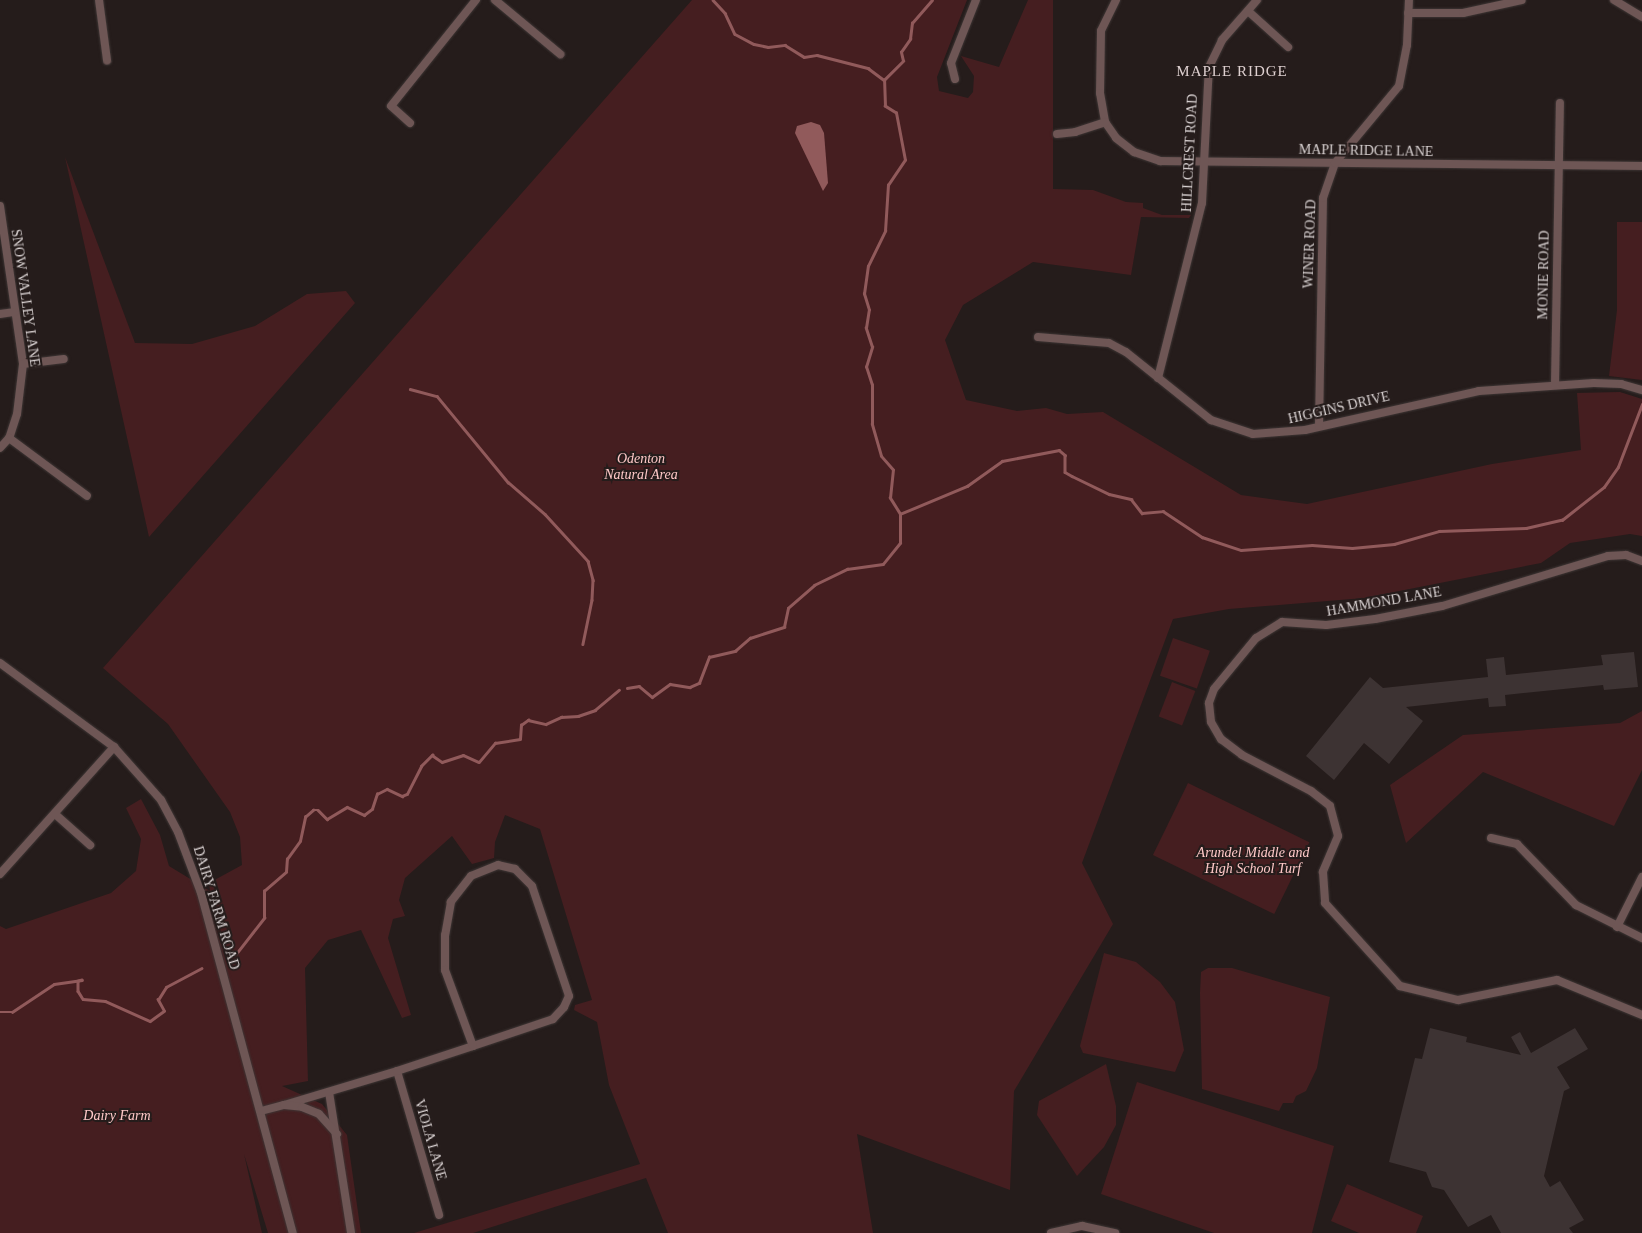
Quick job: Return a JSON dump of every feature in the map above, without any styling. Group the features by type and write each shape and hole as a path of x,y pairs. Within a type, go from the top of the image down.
{"street":[{"path":"99,0 108,60"},
{"path":"410,123 391,106 476,0"},
{"path":"495,0 560,54"},
{"path":"955,79 951,63 976,0"},
{"path":"1057,134 1075,132 1105,122 1100,93 1101,31 1116,0"},
{"name":"HILLCREST ROAD","path":"1158,378 1202,203 1209,67 1222,40 1257,0"},
{"name":"WINER ROAD","path":"1319,426 1323,198 1335,163 1399,86 1404,70 1409,0"},
{"path":"1408,14 1463,13 1522,0"},
{"path":"1614,0 1642,17"},
{"path":"1248,10 1288,46"},
{"name":"MONIE ROAD","path":"1555,386 1560,103"},
{"name":"MAPLE RIDGE LANE","path":"1105,122 1116,138 1134,152 1160,161 1642,166"},
{"name":"SNOW VALLEY LANE","path":"0,211 24,364 22,390 9,438 0,448"},
{"path":"0,314 15,312"},
{"name":"HIGGINS DRIVE","path":"1038,337 1110,343 1211,420 1232,430 1284,434 1455,394 1555,386 1621,384 1642,390"},
{"path":"24,364 64,359"},
{"path":"9,438 87,496"},
{"name":"HAMMOND LANE","path":"1642,561 1626,555 1608,556 1426,610 1326,625 1282,622 1268,628 1214,689 1209,703 1211,722 1221,739 1242,755 1299,783 1330,806 1338,836 1323,872 1325,903 1400,986 1458,1000 1557,980 1642,1015"},
{"name":"DAIRY FARM ROAD","path":"0,663 114,747 161,800 192,867 294,1233"},
{"path":"0,874 114,747"},
{"path":"55,814 90,845"},
{"path":"1491,838 1517,844 1576,905 1642,938"},
{"path":"261,1111 396,1071 472,1046 553,1019 569,996 532,886 515,869 498,865 471,876 451,902 445,935 445,970 472,1046"},
{"path":"1618,927 1642,877"},
{"name":"VIOLA LANE","path":"396,1071 439,1215"},
{"path":"329,1092 338,1136 351,1233"},
{"path":"284,1105 318,1114 338,1136"},
{"path":"1050,1233 1082,1226 1115,1233"}],"green space":[{"name":"Odenton Natural Area","path":"692,0 967,0 937,77 939,91 968,98 973,92 974,76 961,56 999,67 1028,0 1053,0 1053,189 1093,190 1126,202 1143,203 1143,208 1162,215 1191,215 1189,218 1141,217 1131,275 1033,262 963,305 945,340 966,400 1017,411 1046,408 1067,414 1103,412 1241,495 1307,504 1492,464 1581,450 1577,393 1620,392 1642,399 1642,536 1630,534 1570,543 1541,563 1364,598 1229,609 1173,619 1082,863 1113,924 1014,1091 1010,1190 857,1134 873,1233 668,1233 646,1178 473,1233 414,1233 640,1164 609,1085 597,1022 574,1010 575,1005 592,1000 540,829 505,815 495,842 494,858 472,864 452,836 405,878 399,900 405,916 393,919 388,938 411,1015 402,1018 361,930 328,940 305,968 308,1081 282,1086 322,1104 347,1135 361,1233 268,1233 244,1154 262,1233 0,1233 0,926 6,929 111,893 136,871 141,839 126,808 141,799 160,835 169,866 210,891 209,883 242,865 240,837 230,812 168,724 103,668"},
{"path":"65,157 135,343 192,344 255,326 307,294 346,291 355,303 149,537"},
{"path":"1617,222 1642,222 1642,380 1609,376 1617,310"},
{"path":"1173,638 1210,651 1197,689 1160,676"},
{"path":"1172,682 1195,691 1182,726 1159,717"},
{"path":"1642,711 1642,770 1614,826 1483,772 1406,843 1390,785 1463,735 1620,723"},
{"name":"Arundel Middle and High School Turf","path":"1188,783 1309,842 1274,914 1153,855"},
{"path":"1104,953 1136,962 1160,982 1175,1002 1184,1050 1175,1072 1083,1053 1080,1046"},
{"path":"1208,968 1232,968 1330,997 1317,1068 1306,1091 1296,1096 1293,1103 1283,1103 1279,1111 1202,1089 1201,972"},
{"path":"1106,1064 1116,1106 1116,1125 1104,1147 1077,1176 1037,1115 1039,1101"},
{"path":"1137,1082 1334,1146 1312,1233 1214,1233 1101,1194"},
{"path":"1347,1184 1423,1216 1416,1233 1359,1233 1331,1221"}],"shaded area":[{"path":"811,122 820,125 824,133 828,183 823,191 795,133 797,126"}],"building":[{"path":"1634,652 1638,687 1604,690 1603,685 1505,695 1506,706 1489,707 1488,698 1406,707 1423,721 1389,764 1364,743 1334,780 1306,756 1370,677 1383,688 1488,677 1486,659 1504,657 1506,675 1603,665 1601,655"},
{"path":"1430,1028 1467,1037 1466,1042 1521,1055 1511,1037 1520,1032 1531,1053 1575,1028 1588,1049 1557,1067 1570,1088 1564,1091 1544,1176 1550,1187 1560,1181 1584,1220 1569,1228 1573,1233 1501,1233 1491,1215 1468,1227 1444,1190 1432,1187 1426,1172 1389,1162 1415,1058 1422,1059"}],"waterway":[{"path":"713,0 725,13 735,34 754,44 768,47 785,45 804,57 817,55 868,68 884,80"},
{"path":"627,688 639,686 652,697 670,684 690,687 699,683 709,657 735,651 750,638 784,627 788,608 814,585 847,569 883,564 900,543 900,514 890,498 893,470 881,456 872,424 872,385 866,367 872,347 866,328 869,310 864,294 868,266 885,231 888,185 905,160 896,113 885,106 884,80 903,61 901,52 910,39 912,23 932,0"},
{"path":"410,389 437,396 508,482 545,514 588,561 593,580 592,600 583,644"},
{"path":"900,514 967,486 1002,461 1059,450 1065,455 1065,472 1072,476 1109,494 1131,499 1142,513 1163,511 1202,537 1241,550 1312,545 1352,548 1394,544 1439,531 1526,528 1562,520 1604,487 1618,467 1642,404"},
{"path":"236,954 264,918 264,891 286,872 287,859 300,841 305,817 313,810 318,810 327,819 347,807 364,815 372,809 377,794 387,789 402,796 407,794 421,766 432,755 442,762 463,755 479,762 495,743 520,739 521,725 528,720 546,724 561,717 578,716 595,710 619,690"},
{"path":"0,1012 12,1012 54,984 82,980 78,981 78,991 83,999 105,1001 150,1021 164,1011 158,1000 166,987 201,968"}],"district":[{"name":"MAPLE RIDGE","path":"1232,72"}],"park label":[{"name":"Dairy Farm","path":"117,1116"}]}
